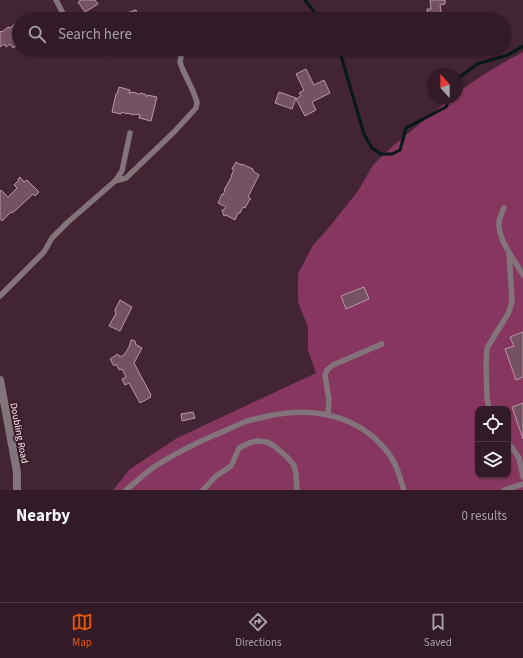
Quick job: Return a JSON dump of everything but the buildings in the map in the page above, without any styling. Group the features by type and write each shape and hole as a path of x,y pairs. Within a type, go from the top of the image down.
{"street":[{"name":"Doubling Road","path":"0,380 17,472 17,490"}],"lane":[{"path":"56,0 62,12"},
{"path":"115,181 126,178 175,131 196,108 197,102 182,68 180,62 181,56"},
{"path":"0,296 44,252 52,238 68,222 115,181 122,171 130,132"},
{"path":"504,208 499,222 500,233 509,252 523,274"},
{"path":"488,406 486,397 487,348 509,312 512,301 509,252"},
{"path":"328,414 329,400 325,375 327,370 333,365 382,344"},
{"path":"126,490 156,466 191,445 249,421 284,413 302,412 328,414 341,418 360,427 376,439 390,454 399,472 404,490"},
{"path":"203,490 216,476 231,466 239,448 244,444 257,441 267,442 274,446 294,465 297,490"},
{"path":"511,447 518,458 523,477"},
{"path":"504,490 523,484"}],"shaded area":[{"path":"523,52 523,490 113,490 130,469 177,438 316,373 308,350 308,327 298,302 298,274 313,245 358,191 373,165 394,145 444,104 463,104 463,88 489,71"}],"waterway":[{"path":"305,0 314,12"},
{"path":"511,53 523,46"},
{"path":"341,56 364,134 372,148 381,154 392,154 400,150 406,128 446,107 447,104"},
{"path":"463,75 477,64 505,56"}]}
